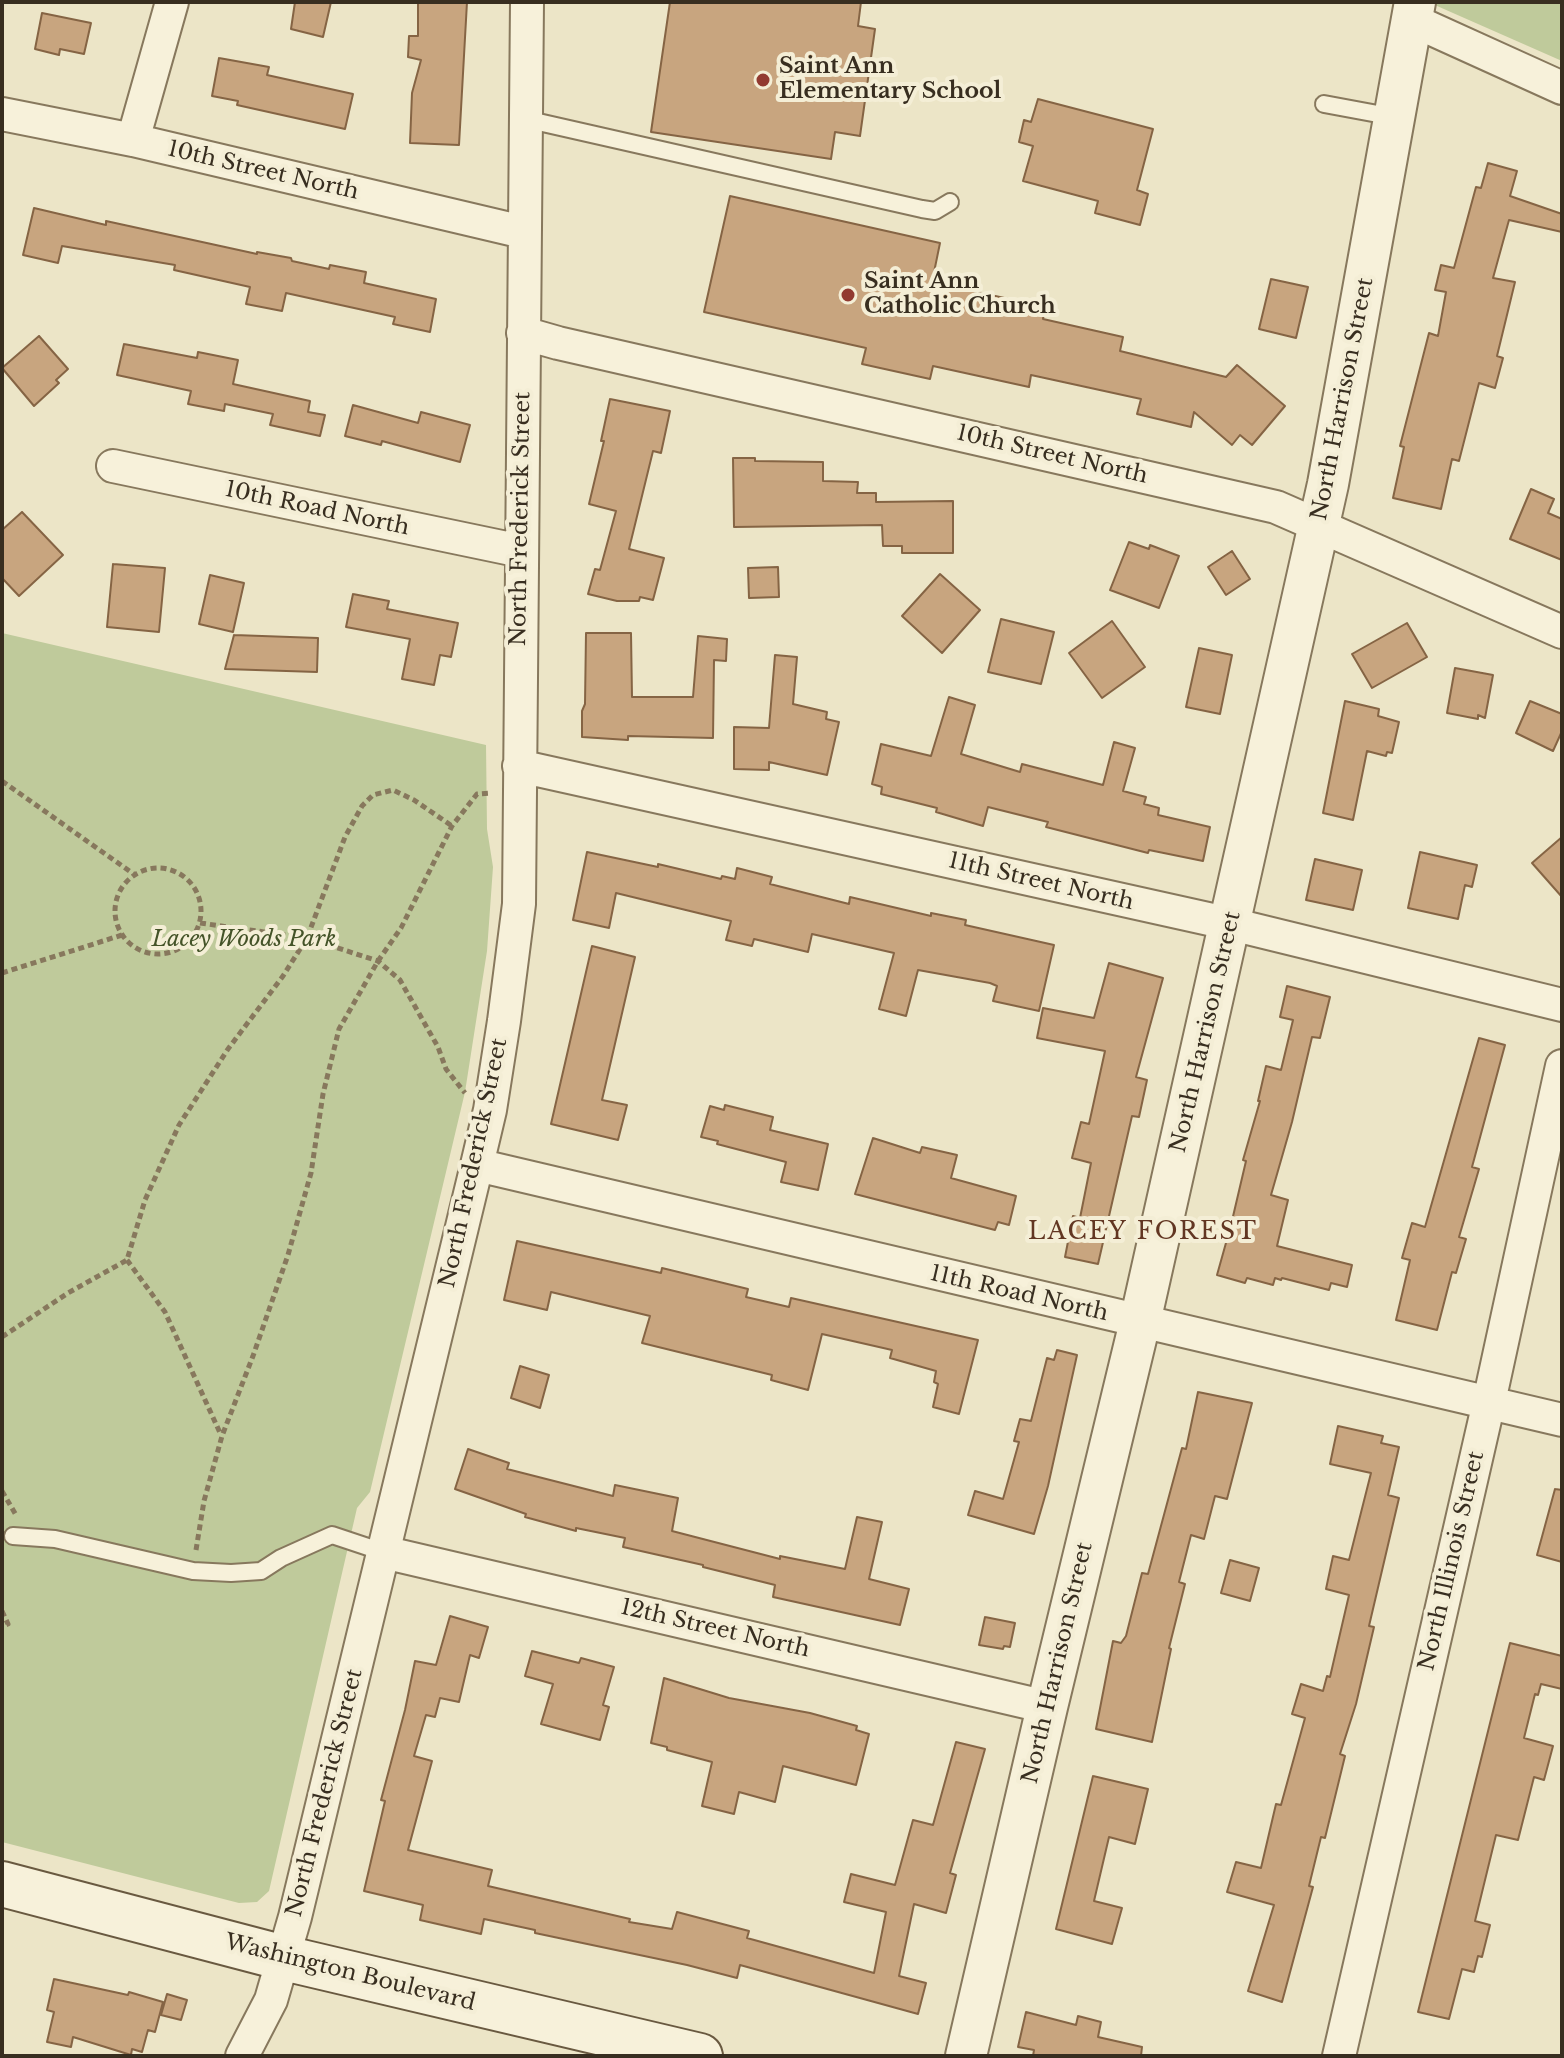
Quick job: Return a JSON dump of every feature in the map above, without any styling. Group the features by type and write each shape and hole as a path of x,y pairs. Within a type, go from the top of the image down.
{"main road":[{"name":"Washington Boulevard","path":"2,1884 622,2047 700,2056"}],"street":[{"path":"133,140 172,2"},
{"name":"North Frederick Street","path":"242,2056 271,2000 284,1958 490,1110 504,1021 519,904 527,2"},
{"path":"1414,11 1562,88"},
{"name":"North Harrison Street","path":"966,2056 1231,924 1318,526 1414,11"},
{"name":"10th Street North","path":"2,114 133,140 523,232"},
{"name":"10th Street North","path":"523,333 1276,507 1562,632"},
{"name":"10th Road North","path":"113,466 521,551"},
{"name":"11th Street North","path":"519,766 1231,924 1562,1005"},
{"name":"North Illinois Street","path":"1339,2056 1489,1402 1562,1066"},
{"name":"11th Road North","path":"477,1165 1562,1420"},
{"name":"12th Street North","path":"383,1552 1047,1707"}],"lane":[{"path":"1324,104 1396,117"},
{"path":"525,119 922,209 935,211 950,202"},
{"path":"13,1536 55,1539 193,1571 231,1573 261,1571 281,1558 332,1535 383,1552"}],"path":[{"path":"2,781 135,875"},
{"path":"2,1337 68,1293 127,1260 145,1200 179,1125 228,1049 307,938 345,837 362,806 373,795 393,790 414,800 452,826"},
{"path":"193,1571 204,1501 222,1436 288,1255 311,1173 323,1094 339,1029 401,928 452,826 477,794 488,795"},
{"path":"160,868 183,876 198,895 200,923 184,946 171,953 157,955 143,952 122,935 116,922 118,895 125,883 135,875 160,868"},
{"path":"200,923 307,938 378,961 400,980 438,1047 446,1069 461,1090 490,1110"},
{"path":"2,973 122,935"},
{"path":"127,1260 165,1312 222,1436"},
{"path":"2,1611 8,1624 2,1626"}],"green space":[{"path":"1428,2 1562,2 1562,61"},
{"name":"Lacey Woods Park","path":"2,633 486,745 487,829 493,867 487,951 465,1092 370,1492 357,1508 269,1891 257,1902 239,1903 2,1842"}],"building":[{"path":"295,2 331,2 323,37 291,29"},
{"path":"418,2 467,2 459,145 410,143 412,93 421,60 408,57 409,36 418,36"},
{"name":"Saint Ann Elementary School","path":"670,2 861,2 858,26 875,29 860,136 835,132 831,159 651,132"},
{"path":"42,13 91,23 84,54 60,49 59,55 35,49"},
{"path":"219,58 269,67 267,75 353,94 345,129 237,105 238,101 212,96"},
{"path":"1038,99 1153,129 1137,190 1148,194 1140,225 1095,213 1098,201 1023,181 1033,146 1019,142 1024,120 1031,122"},
{"path":"1488,163 1517,171 1510,196 1562,214 1562,232 1509,220 1493,278 1515,282 1497,356 1503,358 1495,388 1479,383 1459,461 1452,459 1441,509 1393,498 1404,447 1400,446 1429,333 1438,336 1446,292 1435,290 1441,265 1454,268 1476,187 1481,188"},
{"name":"Saint Ann Catholic Church","path":"730,196 940,243 932,282 1045,307 1043,319 1123,337 1120,351 1226,377 1237,365 1285,406 1252,445 1240,435 1232,445 1194,412 1191,427 1137,414 1141,399 1031,375 1029,387 933,366 930,379 862,364 866,348 704,312"},
{"path":"34,208 106,225 106,221 257,254 291,258 292,261 329,269 330,265 366,272 364,283 436,299 430,332 393,324 395,317 286,293 282,311 246,304 250,287 174,270 175,265 62,246 58,263 23,255"},
{"path":"1271,279 1308,287 1296,338 1259,329"},
{"path":"39,336 68,369 56,380 59,383 34,406 2,368"},
{"path":"124,344 197,358 198,352 238,360 233,384 310,401 308,412 325,415 320,436 270,425 273,414 225,404 224,411 188,404 191,391 117,375"},
{"path":"610,399 670,411 661,453 653,451 629,549 664,558 653,600 640,597 639,601 617,601 588,594 595,569 600,570 616,511 589,504"},
{"path":"353,405 418,423 421,412 470,425 460,462 382,441 381,445 345,436"},
{"path":"733,458 823,462 823,481 858,482 857,493 876,493 876,502 953,501 953,553 902,553 902,546 883,546 882,525 734,527"},
{"path":"1531,489 1554,499 1548,513 1562,519 1562,560 1510,539"},
{"path":"22,512 63,555 19,596 2,578 2,530"},
{"path":"1129,542 1149,549 1150,545 1179,556 1159,608 1110,590"},
{"path":"1232,551 1250,579 1226,595 1208,567"},
{"path":"113,564 165,568 159,632 107,627"},
{"path":"778,567 779,597 749,598 748,568"},
{"path":"940,574 980,610 942,653 902,616"},
{"path":"210,575 244,583 233,632 199,624"},
{"path":"353,594 389,601 387,609 458,623 451,657 440,655 434,685 402,679 410,639 346,627"},
{"path":"1001,619 1054,632 1041,684 988,672"},
{"path":"1112,621 1145,667 1102,698 1069,653"},
{"path":"1407,623 1427,657 1372,688 1352,654"},
{"path":"586,633 631,633 632,697 693,697 698,636 727,639 726,661 714,660 713,738 628,736 628,740 582,737"},
{"path":"234,635 318,638 317,672 225,669"},
{"path":"1199,648 1232,655 1220,714 1186,707"},
{"path":"775,655 797,657 793,704 827,712 826,719 839,722 827,775 769,762 769,770 734,769 734,727 769,728"},
{"path":"1455,668 1493,675 1485,718 1447,713"},
{"path":"949,697 975,705 961,754 1020,772 1022,764 1103,785 1114,742 1135,748 1123,791 1146,797 1144,804 1159,808 1158,815 1210,827 1203,861 1149,850 1148,853 1046,827 1048,822 988,807 983,826 936,812 937,808 881,794 882,787 872,784 881,744 931,756"},
{"path":"1345,701 1379,709 1378,716 1399,722 1392,753 1387,752 1386,756 1367,751 1353,820 1323,813"},
{"path":"1530,701 1562,714 1562,731 1553,751 1516,733"},
{"path":"1562,837 1562,897 1532,863"},
{"path":"587,852 721,879 722,876 735,879 737,868 772,877 770,884 849,904 850,897 931,916 931,913 966,920 965,925 1054,945 1039,1011 993,1001 997,986 990,983 918,970 906,1016 879,1009 894,953 812,934 808,952 754,939 752,946 726,940 731,921 616,893 609,928 573,920"},
{"path":"1420,852 1477,865 1472,887 1465,885 1458,919 1408,908"},
{"path":"1315,859 1362,870 1353,910 1306,900"},
{"path":"592,946 635,957 602,1100 627,1105 618,1140 551,1124"},
{"path":"1109,963 1163,978 1136,1077 1147,1080 1139,1117 1132,1116 1098,1264 1065,1257 1073,1216 1080,1218 1091,1163 1072,1158 1081,1122 1089,1124 1105,1051 1037,1038 1043,1008 1094,1018"},
{"path":"1287,986 1330,997 1320,1038 1312,1037 1271,1195 1288,1200 1277,1246 1352,1265 1347,1287 1331,1283 1329,1290 1282,1278 1275,1278 1273,1285 1247,1278 1245,1283 1217,1275 1266,1066 1281,1070 1293,1020 1280,1017"},
{"path":"1479,1038 1505,1045 1472,1167 1479,1169 1459,1237 1466,1239 1456,1273 1452,1272 1437,1330 1396,1320 1410,1260 1402,1258 1412,1223 1425,1227"},
{"path":"725,1105 773,1117 770,1130 828,1144 818,1190 781,1182 786,1162 701,1137 710,1106 724,1110"},
{"path":"873,1138 920,1153 922,1147 957,1155 951,1178 1016,1196 1009,1225 998,1222 995,1230 855,1194"},
{"path":"517,1241 661,1273 662,1268 748,1289 746,1297 789,1307 791,1298 978,1340 959,1414 933,1407 938,1384 934,1382 936,1371 890,1358 892,1350 822,1334 808,1390 771,1380 772,1375 642,1343 650,1316 551,1292 547,1310 504,1300"},
{"path":"1057,1350 1077,1355 1048,1486 1034,1534 968,1515 975,1491 1003,1499 1019,1442 1014,1441 1020,1419 1031,1421 1047,1358 1054,1360"},
{"path":"520,1366 549,1375 540,1408 511,1398"},
{"path":"1198,1392 1252,1403 1227,1499 1215,1496 1204,1539 1191,1535 1179,1582 1185,1584 1169,1648 1152,1742 1096,1729 1113,1641 1121,1643 1126,1636 1142,1573 1148,1574 1182,1448 1186,1449"},
{"path":"1338,1426 1383,1436 1381,1443 1399,1447 1388,1495 1399,1498 1369,1626 1374,1627 1356,1704 1340,1754 1345,1756 1325,1838 1321,1837 1309,1886 1313,1887 1282,2002 1248,1991 1274,1905 1227,1892 1236,1862 1261,1868 1276,1804 1281,1805 1305,1718 1292,1714 1301,1684 1323,1691 1327,1676 1330,1677 1349,1595 1326,1589 1333,1556 1349,1560 1371,1473 1330,1464"},
{"path":"468,1449 509,1463 507,1469 613,1496 615,1485 678,1498 672,1531 780,1559 780,1556 845,1569 857,1517 882,1522 869,1579 909,1589 900,1625 773,1597 775,1585 623,1547 625,1538 576,1528 576,1531 525,1517 526,1514 455,1489"},
{"path":"1555,1489 1562,1490 1562,1562 1537,1555"},
{"path":"1230,1560 1259,1568 1250,1601 1221,1593"},
{"path":"450,1616 488,1627 479,1658 470,1655 459,1702 440,1698 435,1717 426,1715 414,1756 432,1761 408,1850 492,1870 488,1886 630,1919 629,1922 672,1929 677,1912 749,1931 747,1938 874,1973 886,1912 844,1902 851,1874 895,1885 913,1820 933,1825 956,1742 985,1749 950,1873 956,1875 946,1913 914,1904 899,1976 926,1983 918,2014 740,1965 737,1978 484,1919 481,1934 420,1920 423,1905 364,1891 385,1801 381,1800 415,1661 436,1665"},
{"path":"985,1617 1015,1623 1010,1647 1004,1646 1003,1649 979,1645"},
{"path":"1510,1643 1562,1656 1562,1689 1541,1684 1538,1695 1535,1694 1524,1738 1553,1746 1544,1780 1534,1777 1518,1840 1496,1835 1475,1921 1490,1925 1482,1957 1478,1956 1474,1972 1462,1969 1449,2019 1418,2012"},
{"path":"532,1651 579,1663 581,1658 614,1667 603,1705 609,1707 600,1740 541,1724 553,1684 525,1676"},
{"path":"664,1678 729,1698 810,1713 857,1726 856,1730 869,1734 856,1785 783,1766 775,1802 739,1792 734,1814 702,1806 712,1762 651,1743"},
{"path":"1093,1776 1148,1789 1135,1844 1109,1837 1094,1901 1122,1908 1112,1944 1056,1929"},
{"path":"54,1979 128,1995 129,1992 163,2002 155,2032 148,2030 142,2052 132,2049 131,2055 73,2037 71,2047 47,2042 54,2012 47,2010"},
{"path":"167,1994 187,2000 181,2020 161,2015"},
{"path":"1026,2012 1076,2025 1078,2016 1101,2022 1098,2037 1142,2047 1141,2056 1033,2056 1034,2050 1018,2047"}],"place":[{"name":"Saint Ann Elementary School","path":"763,80"},
{"name":"Saint Ann Catholic Church","path":"848,295"}],"district":[{"name":"LACEY FOREST","path":"1143,1232"}]}
